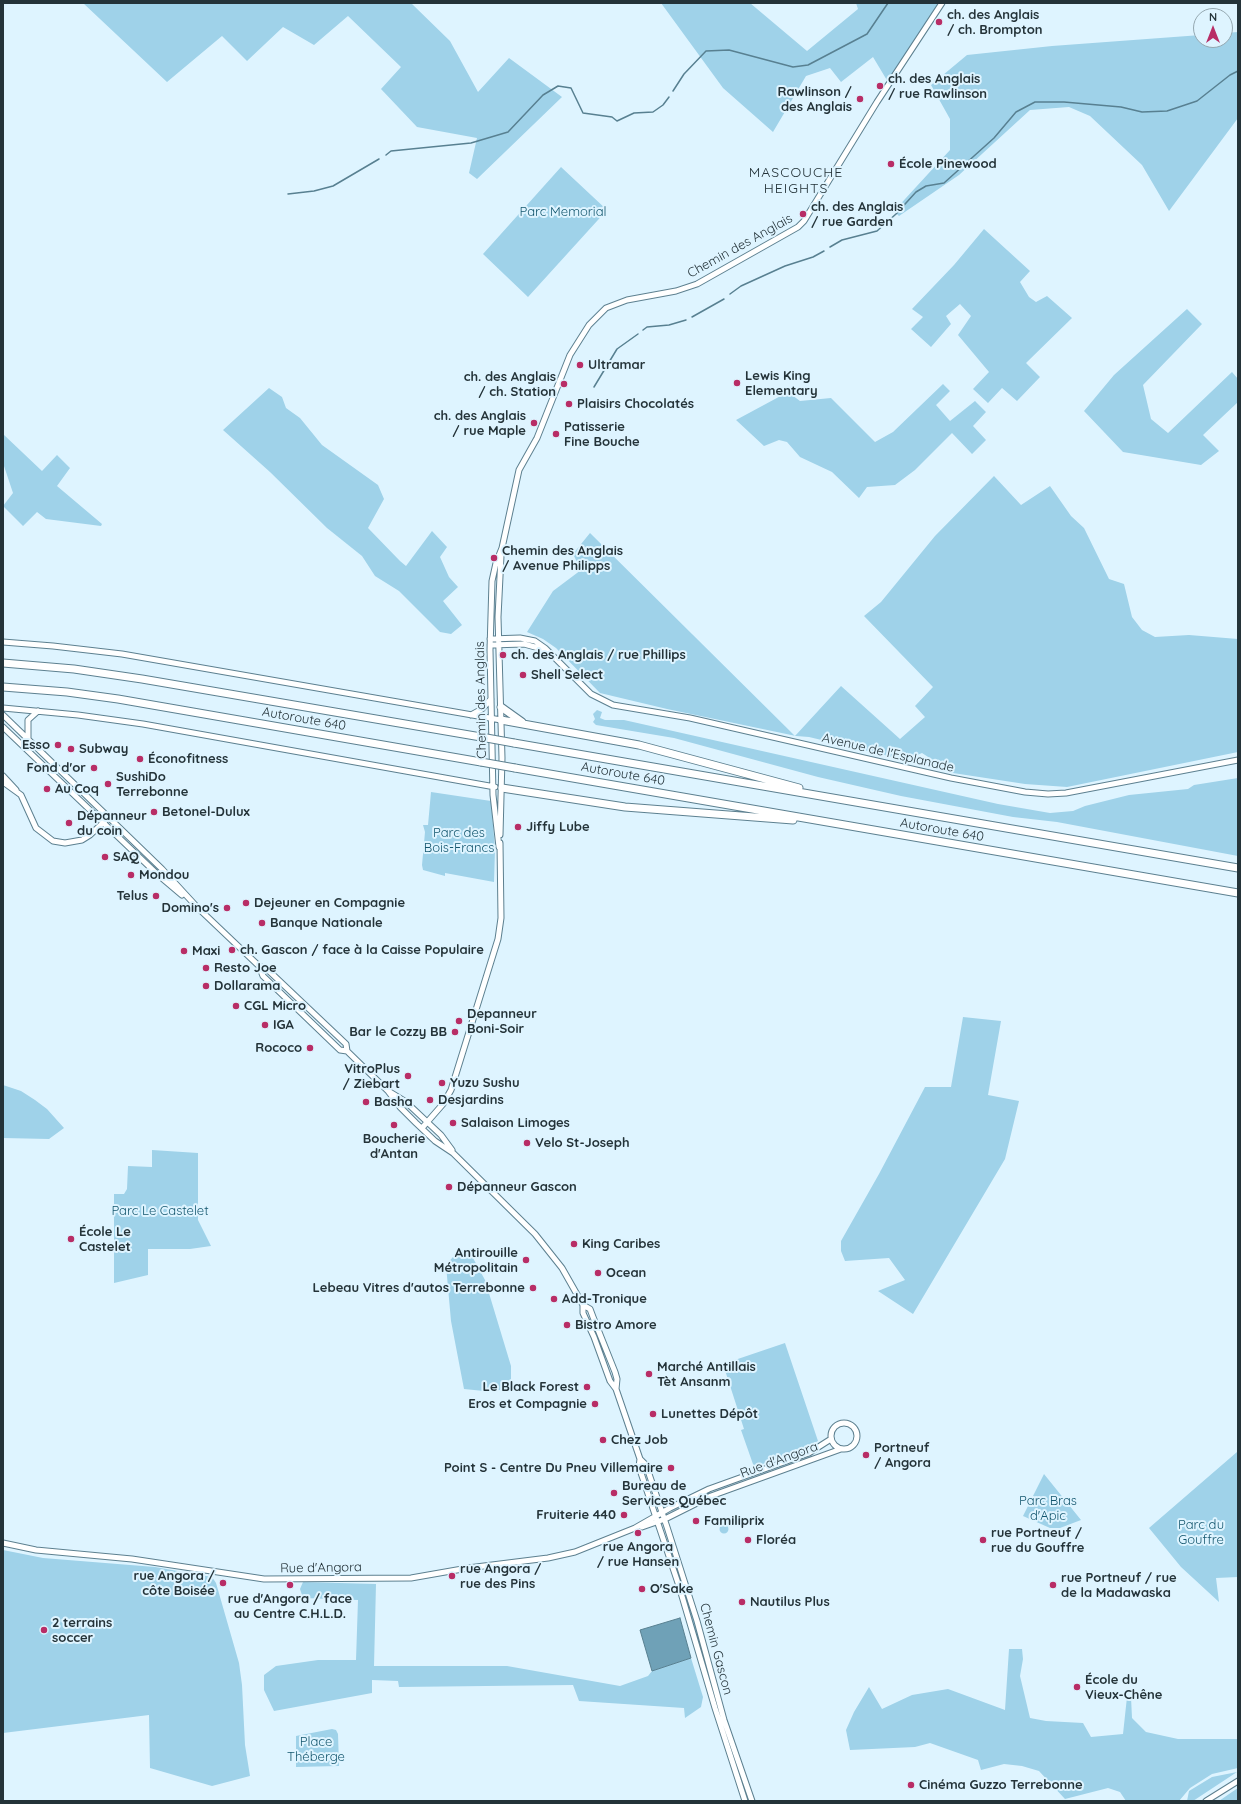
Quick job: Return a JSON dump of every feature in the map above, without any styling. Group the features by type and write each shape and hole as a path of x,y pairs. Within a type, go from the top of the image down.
{"highway":[{"name":"Autoroute 640","path":"3,663 62,668 142,678 1238,868"},
{"name":"Autoroute 640","path":"3,687 118,699 1238,893"},
{"path":"501,707 524,724"},
{"path":"501,720 651,748 760,777 830,798"},
{"path":"502,788 617,806 835,823"}],"street":[{"name":"Chemin des Anglais","path":"499,847 494,810 493,787 490,645 492,582 496,564 500,555 519,470 537,438 570,355 589,325 606,308 620,302 676,291 704,281 798,227 804,221 877,102 942,3"},
{"name":"Chemin des Anglais","path":"422,1128 443,1104 451,1090 498,939 501,918 499,847 502,788 499,645 500,555"},
{"name":"Avenue de l'Esplanade","path":"490,639 520,638 533,640 541,645 591,694 613,705 695,719 951,778 1025,792 1052,794 1071,792 1238,760"},
{"path":"3,642 122,654 501,720"},
{"name":"Avenue de l'Esplanade","path":"490,645 534,646 542,648 551,655"},
{"path":"471,714 484,707 491,699"},
{"path":"3,708 143,724 502,788"},
{"path":"28,739 28,720 38,711"},
{"name":"Chemin Gascon","path":"3,715 109,817 162,869 197,907 259,966 263,976 340,1050 347,1051 388,1090 406,1102 441,1135 453,1153"},
{"name":"Chemin Gascon","path":"3,727 156,873 197,907"},
{"path":"3,776 20,795 36,828 53,841 65,843 82,840 90,835 109,817"},
{"path":"3,782 20,795"},
{"name":"Chemin Gascon","path":"388,1090 400,1108 435,1141 453,1153 535,1234 565,1273 583,1305 583,1313 594,1337 610,1381 616,1388 640,1459 639,1467 657,1519 745,1801"},
{"path":"847,1423 854,1427 858,1435 856,1443 850,1448 841,1449 835,1446 831,1439 832,1430 838,1424 847,1423"},
{"name":"Rue d'Angora","path":"657,1519 662,1512 709,1489 809,1453 831,1439"},
{"name":"Rue d'Angora","path":"3,1543 36,1550 132,1559 264,1579 400,1578 556,1557 581,1550 657,1519 665,1519 711,1496 841,1449"},
{"name":"Chemin Gascon","path":"640,1459 646,1465 665,1519 692,1604 724,1720 752,1801"},
{"path":"1206,1801 1238,1780"}],"green space":[{"path":"83,3 411,3 450,41 478,92 509,58 562,97 477,179 469,173 477,138 417,127 381,89 401,67 348,16 314,45 283,27 247,61 222,36 167,82"},
{"path":"661,3 750,3 807,51 858,9 856,3 941,3 888,82 873,57 841,82 830,68 806,76 773,132 723,88"},
{"path":"1233,32 1238,32 1238,118 1169,211 1142,165 1090,116 1069,107 1030,110 959,175 899,216 894,211 950,150 950,119 931,85 967,55 1052,46 1193,36 1193,48 1233,48"},
{"name":"Parc Memorial","path":"561,167 607,210 528,297 483,254"},
{"path":"984,229 1030,271 1020,282 1029,297 1036,302 1047,296 1072,318 1026,363 1040,377 1017,401 1002,388 988,403 973,389 989,372 958,335 971,316 960,304 946,316 951,324 931,347 911,329 923,317 912,309 954,265"},
{"path":"1187,309 1202,324 1143,385 1151,419 1168,433 1232,372 1238,379 1238,402 1203,435 1219,451 1201,465 1123,452 1084,411 1114,375"},
{"path":"943,384 950,391 936,405 950,421 975,401 986,412 973,426 986,440 972,454 952,433 915,470 895,485 867,487 859,498 832,472 800,457 787,442 779,440 764,446 736,420 788,392 800,401 831,398 875,442 893,432"},
{"path":"269,388 282,397 286,408 300,418 322,445 378,485 384,499 368,528 400,561 406,566 432,531 447,547 440,557 449,577 458,587 443,601 462,625 451,634 440,632 399,591 375,576 362,556 327,528 270,472 223,430"},
{"path":"3,434 42,471 57,455 70,468 57,486 102,524 101,526 46,519 37,512 23,526 3,506 13,493 3,463"},
{"path":"994,476 1021,505 1050,486 1071,516 1084,528 1109,579 1124,584 1132,617 1142,630 1155,637 1189,635 1238,639 1238,752 1067,787 1025,784 953,773 922,753 905,760 809,737 795,736 841,686 900,739 925,717 915,706 933,687 864,616 881,602 935,536"},
{"path":"590,533 795,736 600,693 556,648 543,639 527,632 553,591 581,570 573,554"},
{"path":"597,710 602,712 600,718 605,720 624,720 998,804 1050,813 1073,811 1085,806 1129,795 1188,789 1194,785 1238,778 1238,856 1057,822 1013,817 901,796 818,777 674,738 596,725 593,722 595,719 593,714"},
{"name":"Parc des Bois-Francs","path":"431,792 491,801 495,849 494,882 445,873 445,876 423,870 422,865 425,832 423,825 428,825"},
{"path":"963,1017 1001,1021 988,1095 1019,1101 1005,1159 913,1314 878,1291 905,1280 889,1258 845,1261 841,1251 841,1241 879,1174 925,1087 951,1087"},
{"path":"3,1085 21,1091 35,1100 47,1109 64,1128 49,1139 3,1138"},
{"name":"Parc Le Castelet","path":"152,1150 198,1153 198,1220 211,1246 190,1249 148,1249 148,1275 114,1283 114,1194 124,1194 127,1189 128,1166 152,1167"},
{"path":"468,1249 485,1280 511,1366 511,1380 500,1390 484,1391 464,1389 451,1321 446,1265 453,1257"},
{"path":"785,1343 818,1441 797,1452 754,1467 741,1430 744,1429 723,1364"},
{"name":"Parc du Gouffre","path":"1237,1452 1238,1577 1216,1578 1219,1602 1181,1567 1149,1528"},
{"name":"Parc Bras d'Apic","path":"1044,1474 1081,1520 1060,1528 1050,1528 1023,1516"},
{"path":"724,1524 729,1529 724,1534 719,1529"},
{"path":"3,1550 43,1558 155,1567 212,1577 216,1583 239,1663 242,1685 245,1745 250,1776 212,1786 150,1768 149,1715 3,1733"},
{"path":"303,1582 376,1584 374,1666 507,1666 620,1686 648,1676 652,1671 691,1658 703,1697 701,1707 685,1718 684,1708 579,1701 573,1685 399,1687 398,1681 372,1680 372,1693 274,1711 264,1690 264,1675 276,1666 318,1660 356,1660 358,1600 303,1598 300,1589"},
{"path":"684,1594 692,1612 707,1667 706,1667"},
{"path":"1009,1649 1022,1649 1023,1659 1020,1676 1030,1718 1046,1721 1083,1723 1091,1737 1123,1734 1127,1697 1131,1697 1132,1718 1146,1732 1178,1739 1238,1739 1238,1768 1212,1774 1190,1788 1179,1801 1126,1801 1120,1792 1108,1788 1065,1799 1039,1771 1022,1766 1004,1764 981,1770 978,1760 930,1743 915,1747 850,1750 846,1730 854,1712 869,1687 882,1709 912,1695 948,1689 1005,1710"},
{"name":"Place Théberge","path":"332,1729 336,1730 338,1734 339,1766 296,1767 296,1736"},
{"path":"1237,1772 1193,1801 1187,1801 1189,1791 1212,1777"},
{"path":"1238,1788 1238,1801 1219,1801 1232,1792"}],"shaded area":[{"path":"680,1618 691,1658 652,1671 640,1630"}],"waterway":[{"path":"673,91 684,74 706,51 729,50 793,67 808,65 867,34 888,3"},
{"path":"830,247 842,240 877,231 896,214 916,192 926,186 944,183 994,138 1016,112 1035,102 1064,102 1121,107 1142,112 1167,111 1197,101 1230,75 1238,71"},
{"path":"386,155 391,151 471,143 508,132 543,95 558,86 571,88 583,113 612,117 617,121 634,113 653,112 663,105 669,97"},
{"path":"288,194 314,191 333,186 379,159"},
{"path":"730,294 741,286 785,266 813,257 824,251"},
{"path":"692,317 724,299"},
{"path":"643,330 647,327 669,325 686,320"},
{"path":"594,387 617,349 638,334"}],"place":[{"name":"ch. des Anglais / ch. Brompton","path":"939,22"},
{"name":"ch. des Anglais / rue Rawlinson","path":"880,86"},
{"name":"Rawlinson / des Anglais","path":"860,99"},
{"name":"École Pinewood","path":"891,164"},
{"name":"ch. des Anglais / rue Garden","path":"803,214"},
{"name":"Ultramar","path":"580,365"},
{"name":"Lewis King Elementary","path":"737,383"},
{"name":"ch. des Anglais / ch. Station","path":"564,384"},
{"name":"Plaisirs Chocolatés","path":"569,404"},
{"name":"ch. des Anglais / rue Maple","path":"534,423"},
{"name":"Patisserie Fine Bouche","path":"556,434"},
{"name":"Chemin des Anglais / Avenue Philipps","path":"494,558"},
{"name":"ch. des Anglais / rue Phillips","path":"503,655"},
{"name":"Shell Select","path":"523,675"},
{"name":"Esso","path":"58,745"},
{"name":"Subway","path":"71,749"},
{"name":"Éconofitness","path":"140,759"},
{"name":"Fond d'or","path":"94,768"},
{"name":"SushiDo Terrebonne","path":"108,784"},
{"name":"Au Coq","path":"47,789"},
{"name":"Betonel-Dulux","path":"154,812"},
{"name":"Dépanneur du coin","path":"69,823"},
{"name":"Jiffy Lube","path":"518,827"},
{"name":"SAQ","path":"105,857"},
{"name":"Mondou","path":"131,875"},
{"name":"Telus","path":"156,896"},
{"name":"Dejeuner en Compagnie","path":"246,903"},
{"name":"Domino's","path":"227,908"},
{"name":"Banque Nationale","path":"262,923"},
{"name":"ch. Gascon / face à la Caisse Populaire","path":"232,950"},
{"name":"Maxi","path":"184,951"},
{"name":"Resto Joe","path":"206,968"},
{"name":"Dollarama","path":"206,986"},
{"name":"CGL Micro","path":"236,1006"},
{"name":"Depanneur Boni-Soir","path":"459,1021"},
{"name":"IGA","path":"265,1025"},
{"name":"Bar le Cozzy BB","path":"455,1032"},
{"name":"Rococo","path":"310,1048"},
{"name":"VitroPlus / Ziebart","path":"408,1076"},
{"name":"Yuzu Sushu","path":"442,1083"},
{"name":"Desjardins","path":"430,1100"},
{"name":"Basha","path":"366,1102"},
{"name":"Salaison Limoges","path":"453,1123"},
{"name":"Boucherie d'Antan","path":"394,1125"},
{"name":"Velo St-Joseph","path":"527,1143"},
{"name":"Dépanneur Gascon","path":"449,1187"},
{"name":"École Le Castelet","path":"71,1239"},
{"name":"King Caribes","path":"574,1244"},
{"name":"Antirouille Métropolitain","path":"526,1260"},
{"name":"Ocean","path":"598,1273"},
{"name":"Lebeau Vitres d'autos Terrebonne","path":"533,1288"},
{"name":"Add-Tronique","path":"554,1299"},
{"name":"Bistro Amore","path":"567,1325"},
{"name":"Marché Antillais Tèt Ansanm","path":"649,1374"},
{"name":"Le Black Forest","path":"587,1387"},
{"name":"Eros et Compagnie","path":"595,1404"},
{"name":"Lunettes Dépôt","path":"653,1414"},
{"name":"Chez Job","path":"603,1440"},
{"name":"Portneuf / Angora","path":"866,1455"},
{"name":"Point S - Centre Du Pneu Villemaire","path":"671,1468"},
{"name":"Bureau de Services Québec","path":"614,1493"},
{"name":"Fruiterie 440","path":"624,1515"},
{"name":"Familiprix","path":"696,1521"},
{"name":"rue Angora / rue Hansen","path":"638,1533"},
{"name":"Floréa","path":"748,1540"},
{"name":"rue Portneuf / rue du Gouffre","path":"983,1540"},
{"name":"rue Angora / rue des Pins","path":"452,1576"},
{"name":"rue Angora / côte Boisée","path":"223,1583"},
{"name":"rue d'Angora / face au Centre C.H.L.D.","path":"290,1585"},
{"name":"rue Portneuf / rue de la Madawaska","path":"1053,1585"},
{"name":"O'Sake","path":"642,1589"},
{"name":"Nautilus Plus","path":"742,1602"},
{"name":"2 terrains soccer","path":"44,1630"},
{"name":"École du Vieux-Chêne","path":"1077,1687"},
{"name":"Cinéma Guzzo Terrebonne","path":"911,1785"}],"district":[{"name":"MASCOUCHE HEIGHTS","path":"796,182"}]}
